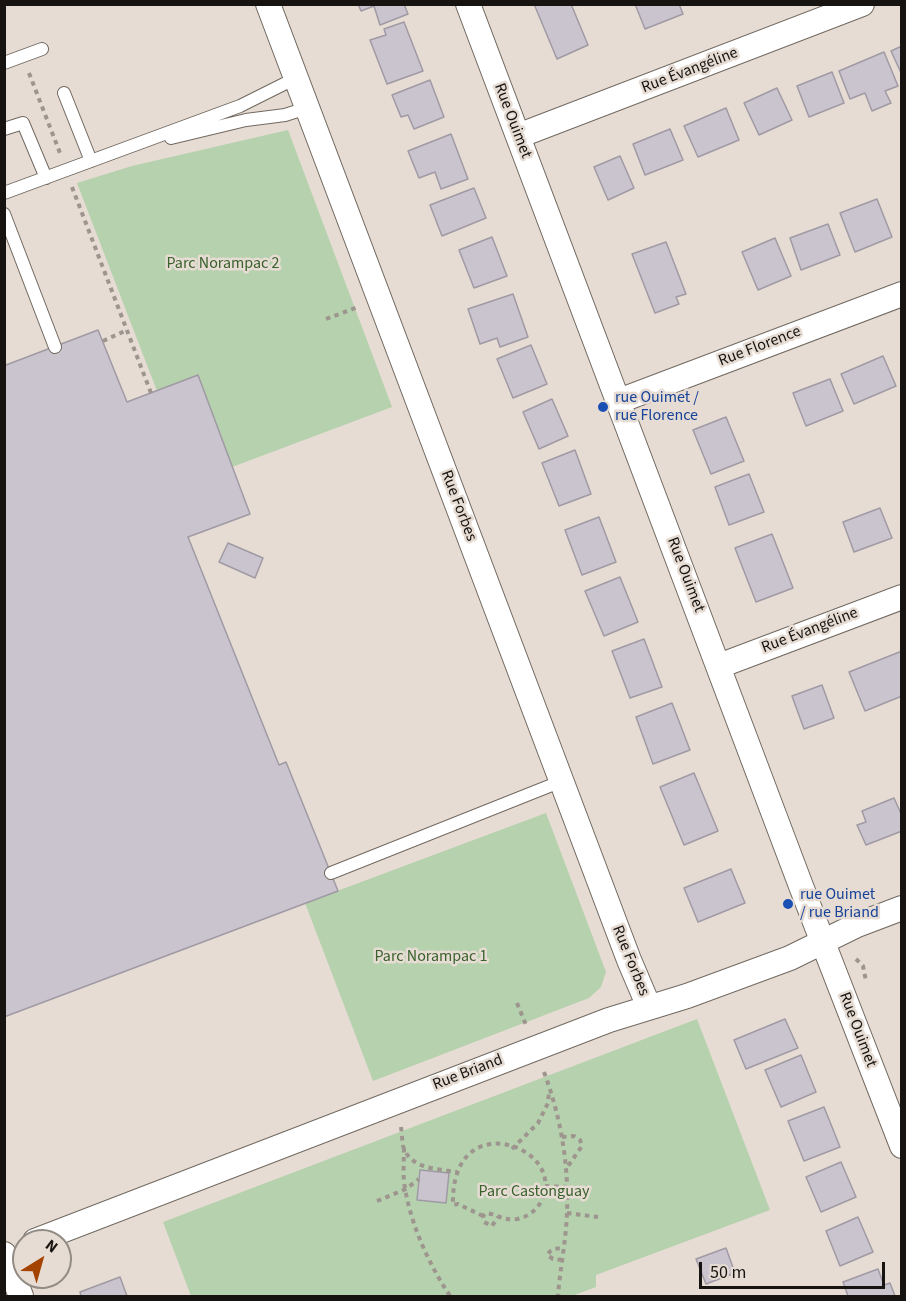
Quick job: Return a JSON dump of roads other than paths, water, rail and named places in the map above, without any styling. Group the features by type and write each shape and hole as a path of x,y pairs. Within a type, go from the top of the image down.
{"street":[{"name":"Rue Forbes","path":"268,4 649,1007"},
{"name":"Rue Ouimet","path":"468,4 902,1146"},
{"name":"Rue Évangéline","path":"518,136 862,4"},
{"name":"Rue Florence","path":"619,401 902,294"},
{"name":"Rue Évangéline","path":"719,666 902,597"},
{"name":"Rue Briand","path":"66,1229 556,1040 780,962 857,925 902,908"},
{"path":"4,1253 21,1296"}],"lane":[{"path":"4,63 42,49"},
{"path":"4,193 240,106 296,78"},
{"path":"64,93 91,161"},
{"path":"115,152 246,120 285,115 308,108"},
{"path":"4,129 23,123 46,177"},
{"path":"4,214 55,347"},
{"path":"331,873 562,781"}],"place":[{"name":"rue Ouimet / rue Florence","path":"603,407"},
{"name":"rue Ouimet / rue Briand","path":"788,904"}],"park label":[{"name":"Parc Norampac 2","path":"223,264"},
{"name":"Parc Norampac 1","path":"431,957"},
{"name":"Parc Castonguay","path":"534,1192"}]}
